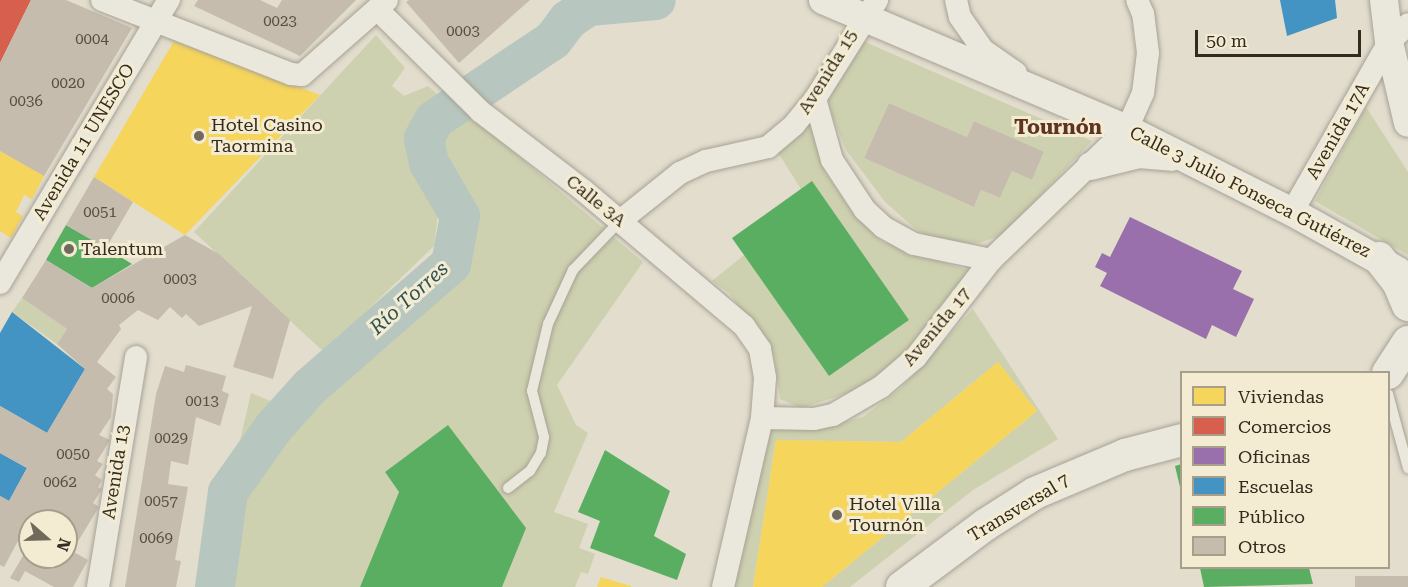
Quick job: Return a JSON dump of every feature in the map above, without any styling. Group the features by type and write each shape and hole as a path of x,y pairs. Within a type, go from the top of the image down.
{"main road":[{"path":"1379,258 1398,282 1408,305"},
{"path":"1390,371 1408,342"},
{"path":"1390,378 1408,370"},
{"name":"Transversal 7","path":"902,587 985,525 1035,493 1125,455 1180,441"}],"street":[{"path":"102,0 154,23 302,75 382,5"},
{"name":"Avenida 11 UNESCO","path":"3,272 169,0"},
{"name":"Calle 3 Julio Fonseca Gutiérrez","path":"823,0 870,9 1127,129 1292,212 1379,258 1408,277"},
{"path":"956,0 960,17 983,50 1046,93"},
{"name":"Avenida 17","path":"762,418 814,419 833,415 881,387 916,357 991,260 1092,166 1127,129 1143,93 1148,53 1143,14 1137,0"},
{"path":"1384,0 1398,33 1408,123"},
{"name":"Calle 3A","path":"382,5 444,79 481,112 620,221 744,326 760,349 765,378 762,418"},
{"name":"Avenida 15","path":"620,221 651,192 680,173 706,161 768,147 815,99 870,9"},
{"name":"Avenida 17A","path":"1292,212 1398,33"},
{"path":"815,99 832,160 865,210 883,227 914,244 991,260"},
{"path":"1092,166 1139,154 1187,161"},
{"name":"Avenida 13","path":"98,587 135,357"},
{"path":"723,587 762,418"}],"lane":[{"path":"508,488 530,471 541,453 544,438 532,391 548,324 573,270 620,221"},
{"path":"1390,396 1402,425 1408,468"}],"green space":[{"path":"376,35 405,68 392,86 404,96 428,86 443,99 416,125 418,168 440,199 434,246 324,352 194,232"},
{"path":"863,41 1092,141 1003,235 979,243 945,242 918,231 885,202 846,150 826,93","holes":["889,103 967,137 974,121 1044,153 1032,180 1012,171 1000,198 981,190 974,207 864,158"]},
{"path":"1366,107 1408,172 1408,255 1315,201"},
{"path":"464,110 643,262 557,385 576,425 588,433 554,512 588,524 579,548 595,554 588,574 581,572 575,587 502,587 525,528 448,425 385,472 399,492 360,587 215,587 228,492 251,393 290,409 310,387 451,264 460,216 431,145 440,138 440,127"},
{"path":"811,120 825,172 852,212 881,241 970,271 906,356 858,390 801,408 780,399 774,355 729,293 712,281 744,255 829,376 909,320 812,182 801,189 777,151"},
{"path":"22,298 67,329 57,344 12,312"},
{"path":"973,309 1058,439 973,490 850,587 822,587 1037,411 998,362 901,442 776,440 753,587 731,587 772,428 812,430 863,417 901,388"}],"building: Viviendas":[{"name":"Hotel Casino Taormina","path":"174,41 320,95 185,235 94,177"},
{"path":"0,151 44,176 32,199 24,195 16,212 23,216 11,238 0,231"},
{"name":"Hotel Villa Tournón","path":"998,362 1037,411 822,587 753,587 776,440 901,442"},
{"path":"601,577 631,586 631,587 597,587"}],"building: Comercios":[{"path":"0,0 31,0 0,63"}],"building: Oficinas":[{"path":"1130,217 1242,271 1233,289 1254,299 1236,337 1212,325 1206,339 1100,286 1107,273 1095,267 1102,253 1110,257"}],"building: Escuelas":[{"path":"1280,0 1335,0 1337,18 1287,36"},
{"path":"12,312 85,369 47,433 0,406 0,333"},
{"path":"0,453 27,468 9,501 0,496"}],"building: Público":[{"path":"812,181 909,320 829,376 732,238"},
{"path":"66,225 132,264 92,288 46,260"},
{"path":"448,425 526,528 502,587 360,587 399,492 385,472"},
{"path":"605,450 670,491 654,536 686,554 677,580 590,548 600,521 578,512"},
{"path":"1180,465 1180,487 1175,466"},
{"path":"1200,569 1309,569 1313,584 1204,587"}],"building: Otros":[{"path":"31,0 66,0 132,28 44,176 0,151 0,63"},
{"path":"198,0 260,0 277,8 282,0 356,0 300,56 194,6"},
{"path":"409,0 530,0 459,63 406,2"},
{"path":"889,103 967,137 974,121 1044,152 1032,180 1012,171 1000,198 981,190 974,207 864,158"},
{"path":"94,177 133,202 106,248 66,225"},
{"path":"185,235 219,254 290,320 273,379 233,367 252,306 199,326 186,314 182,318 170,307 158,320 138,310 119,325 121,329 97,362 116,377 107,389 113,394 111,417 99,435 110,440 97,461 103,464 95,475 102,480 98,487 102,489 93,503 99,507 78,541 78,509 18,509 18,541 4,567 0,565 0,496 9,501 27,468 0,453 0,406 47,433 85,369 57,344 67,329 22,298 46,260 92,288"},
{"path":"186,365 226,376 222,391 229,394 220,426 196,417 188,465 171,461 168,484 188,487 175,560 181,561 176,587 125,587 156,394 165,366 184,372"},
{"path":"78,554 88,560 73,587 54,587 25,571 19,582 10,578 18,564 18,569 78,569"},
{"path":"1355,576 1408,576 1408,587 1355,587"}],"waterway":[{"name":"Río Torres","path":"215,587 228,492 274,427 310,387 451,264 460,216 429,163 424,139 434,120 553,40 568,20 589,6 656,0"}],"place":[{"name":"Hotel Casino Taormina","path":"199,136"},
{"name":"Talentum","path":"69,249"},
{"name":"Hotel Villa Tournón","path":"837,515"}],"district":[{"name":"Tournón","path":"1058,127"}]}
